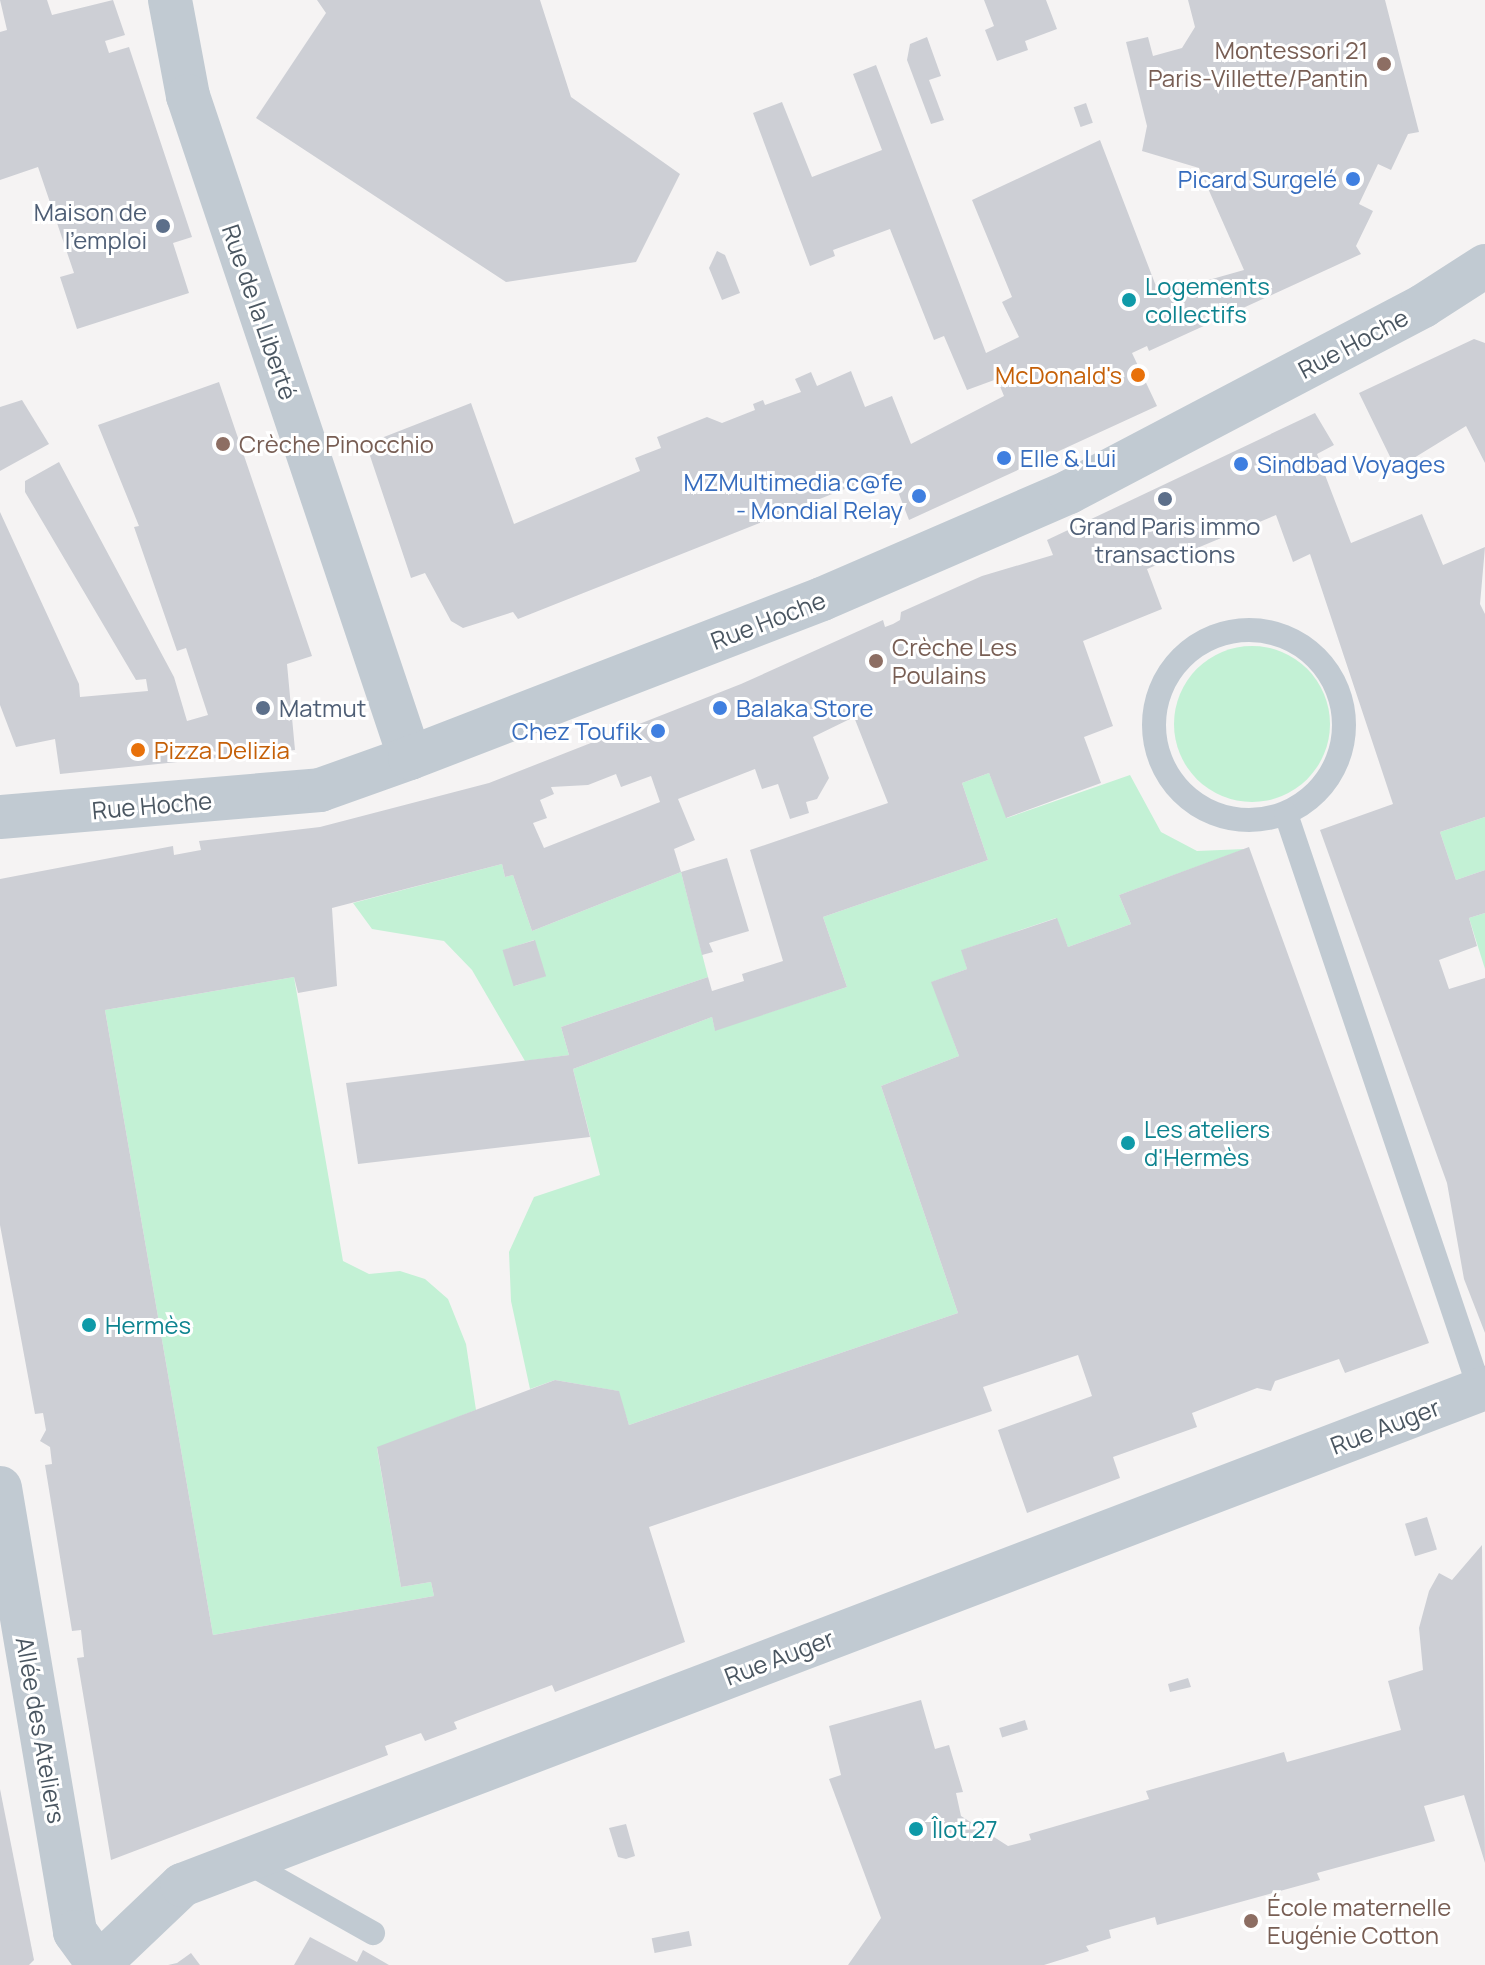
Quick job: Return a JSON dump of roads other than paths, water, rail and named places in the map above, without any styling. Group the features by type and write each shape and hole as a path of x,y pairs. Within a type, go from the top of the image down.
{"street":[{"name":"Rue de la Liberté","path":"170,0 188,96 410,758"},
{"name":"Rue Hoche","path":"0,817 320,790 410,758 822,599 1069,492 1423,306 1485,266"},
{"name":"Rue Auger","path":"99,1965 182,1885 1483,1389"},
{"name":"Allée des Ateliers","path":"0,1488 75,1932 99,1965"}],"lane":[{"path":"1229,630 1269,630 1306,647 1333,677 1345,716 1340,756 1319,791 1286,814 1247,821 1209,812 1176,788 1157,754 1153,714 1166,676 1192,647 1229,630"},
{"path":"1286,814 1483,1389"},
{"path":"245,1861 373,1933"}],"place":[{"name":"Montessori 21 Paris-Villette/Pantin","path":"1384,64"},
{"name":"Picard Surgelé","path":"1353,179"},
{"name":"Maison de l'emploi","path":"163,226"},
{"name":"Logements collectifs","path":"1129,300"},
{"name":"McDonald's","path":"1138,375"},
{"name":"Crèche Pinocchio","path":"223,444"},
{"name":"Elle & Lui","path":"1004,458"},
{"name":"Sindbad Voyages","path":"1241,464"},
{"name":"MZMultimedia c@fe - Mondial Relay","path":"919,496"},
{"name":"Grand Paris immo transactions","path":"1165,499"},
{"name":"Crèche Les Poulains","path":"876,661"},
{"name":"Matmut","path":"263,708"},
{"name":"Balaka Store","path":"720,708"},
{"name":"Chez Toufik","path":"658,731"},
{"name":"Pizza Delizia","path":"138,750"},
{"name":"Les ateliers d'Hermès","path":"1128,1143"},
{"name":"Hermès","path":"89,1325"},
{"name":"Îlot 27","path":"916,1829"},
{"name":"École maternelle Eugénie Cotton","path":"1251,1921"}]}
